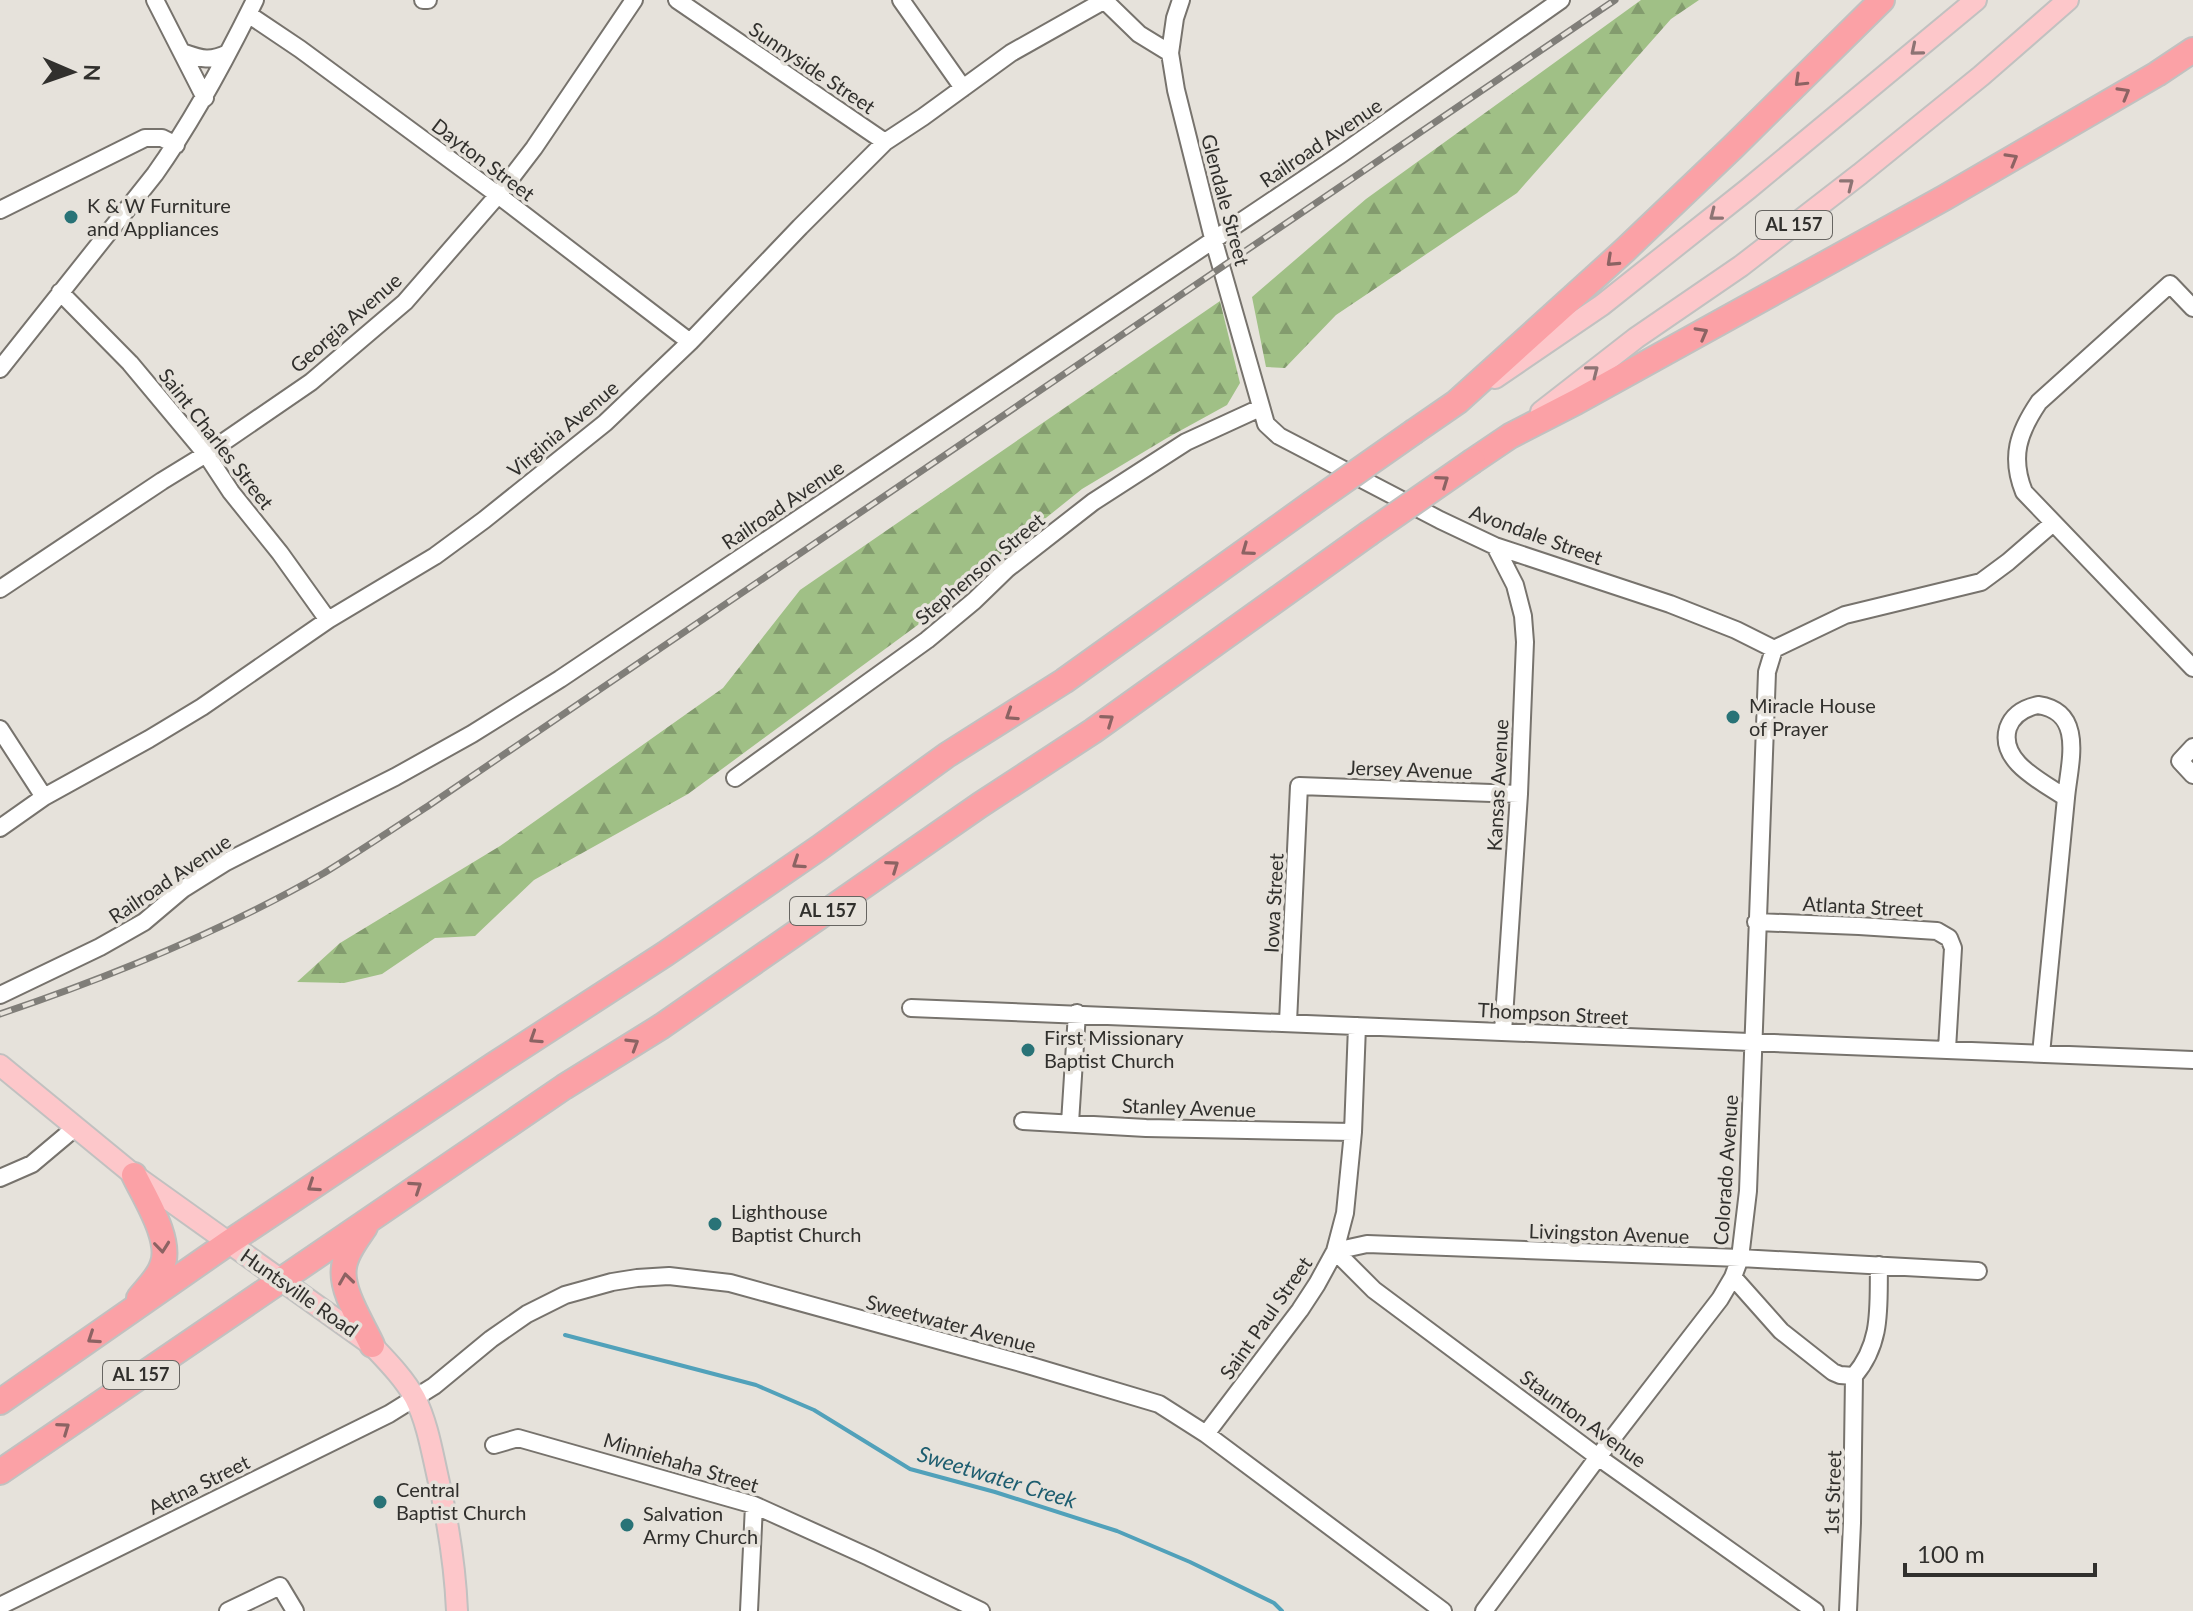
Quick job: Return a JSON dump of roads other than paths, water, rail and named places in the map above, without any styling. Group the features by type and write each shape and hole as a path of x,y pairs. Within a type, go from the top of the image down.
{"highway":[{"path":"1457,402 1636,240 1882,0"},
{"path":"1510,436 1903,222 2193,50"},
{"path":"2157,74 2193,63"},
{"name":"AL 157","path":"0,1402 228,1243 819,848 947,755 1064,681 1457,402"},
{"name":"AL 157","path":"0,1472 1093,731 1510,436"},
{"path":"128,1314 163,1265 164,1244 158,1224 134,1175"},
{"path":"372,1345 344,1285 344,1266 351,1249 373,1217"}],"main road":[{"name":"AL 157","path":"1457,402 1602,305 1976,0"},
{"name":"AL 157","path":"1510,436 1636,338 1741,266 1860,174 1981,76 2068,0"},
{"name":"Huntsville Road","path":"0,1065 134,1175 372,1345 397,1372 415,1399 430,1440 456,1582 457,1611"}],"street":[{"path":"155,0 205,98"},
{"name":"Georgia Avenue","path":"0,589 311,382 405,302 498,195 534,148 634,0"},
{"name":"Sunnyside Street","path":"677,0 885,142"},
{"path":"901,0 963,88"},
{"path":"1104,0 1139,34 1170,53"},
{"name":"Virginia Avenue","path":"0,828 44,797 202,707 328,620 435,556 484,520 605,423 690,342 885,142 1011,53 1104,0"},
{"name":"Glendale Street","path":"1181,0 1170,53 1176,90 1260,408"},
{"name":"Railroad Avenue","path":"0,995 100,947 144,922 183,889 226,862 395,777 535,695 1340,155 1561,0"},
{"path":"0,369 176,145 205,98 251,7"},
{"name":"Dayton Street","path":"251,7 300,49 690,342"},
{"path":"182,52 204,59 215,59 228,53"},
{"path":"0,210 145,138 162,138 176,145"},
{"path":"2193,308 2170,284 2039,402 2019,437 2017,475 2024,492 2052,524 2193,668"},
{"name":"Saint Charles Street","path":"60,292 130,363 206,454 328,620"},
{"name":"Avondale Street","path":"1260,408 1266,424 1279,436 1495,546 1670,604 1774,649"},
{"name":"Stephenson Street","path":"735,778 927,640 1007,569 1093,502 1186,442 1260,408"},
{"path":"1774,649 1845,615 1981,582 2052,524"},
{"name":"Kansas Avenue","path":"1495,546 1515,585 1523,616 1524,668 1503,1032"},
{"name":"Colorado Avenue","path":"1484,1611 1720,1299 1740,1258 1748,1191 1767,672 1774,649"},
{"path":"2041,1054 2066,798 2071,740 2066,720 2058,712 2038,705 2027,708 2011,721 2007,732 2010,753 2025,769 2066,798"},
{"path":"0,729 44,797"},
{"path":"2193,747 2180,761 2193,775"},
{"name":"Jersey Avenue","path":"1299,786 1519,794"},
{"name":"Iowa Street","path":"1288,1022 1299,786"},
{"name":"Atlanta Street","path":"1756,922 1937,931 1949,938 1953,948 1947,1049"},
{"name":"Thompson Street","path":"911,1008 2193,1060"},
{"path":"1070,1123 1077,1013"},
{"name":"Saint Paul Street","path":"1206,1434 1300,1310 1335,1251 1345,1213 1353,1132 1357,1026"},
{"name":"Stanley Avenue","path":"1023,1121 1146,1128 1353,1132"},
{"path":"0,1178 32,1164 76,1127"},
{"name":"Livingston Avenue","path":"1335,1251 1367,1244 1740,1258 1978,1271"},
{"name":"Staunton Avenue","path":"1335,1251 1374,1290 1598,1457 1815,1611"},
{"path":"1733,1277 1781,1331 1833,1372 1854,1376 1868,1358 1874,1343 1879,1265"},
{"name":"Sweetwater Avenue","path":"415,1399 527,1314 565,1295 637,1278 669,1276 730,1283 1159,1404 1206,1434 1443,1611"},
{"name":"1st Street","path":"1848,1611 1854,1376"},
{"name":"Aetna Street","path":"0,1606 415,1399"},
{"name":"Minniehaha Street","path":"494,1445 518,1438 754,1505 981,1611"},
{"path":"749,1611 754,1505"},
{"path":"228,1611 280,1586 295,1611"}],"waterway":[{"name":"Sweetwater Creek","path":"565,1335 756,1385 814,1410 910,1469 1117,1531 1190,1562 1274,1603 1282,1611"}],"railway":[{"path":"0,1014 206,934 337,865 1615,0"}],"place":[{"name":"K & W Furniture and Appliances","path":"71,217"},
{"name":"Miracle House of Prayer","path":"1733,717"},
{"name":"First Missionary Baptist Church","path":"1028,1050"},
{"name":"Lighthouse Baptist Church","path":"715,1224"},
{"name":"Central Baptist Church","path":"380,1502"},
{"name":"Salvation Army Church","path":"627,1525"}]}
